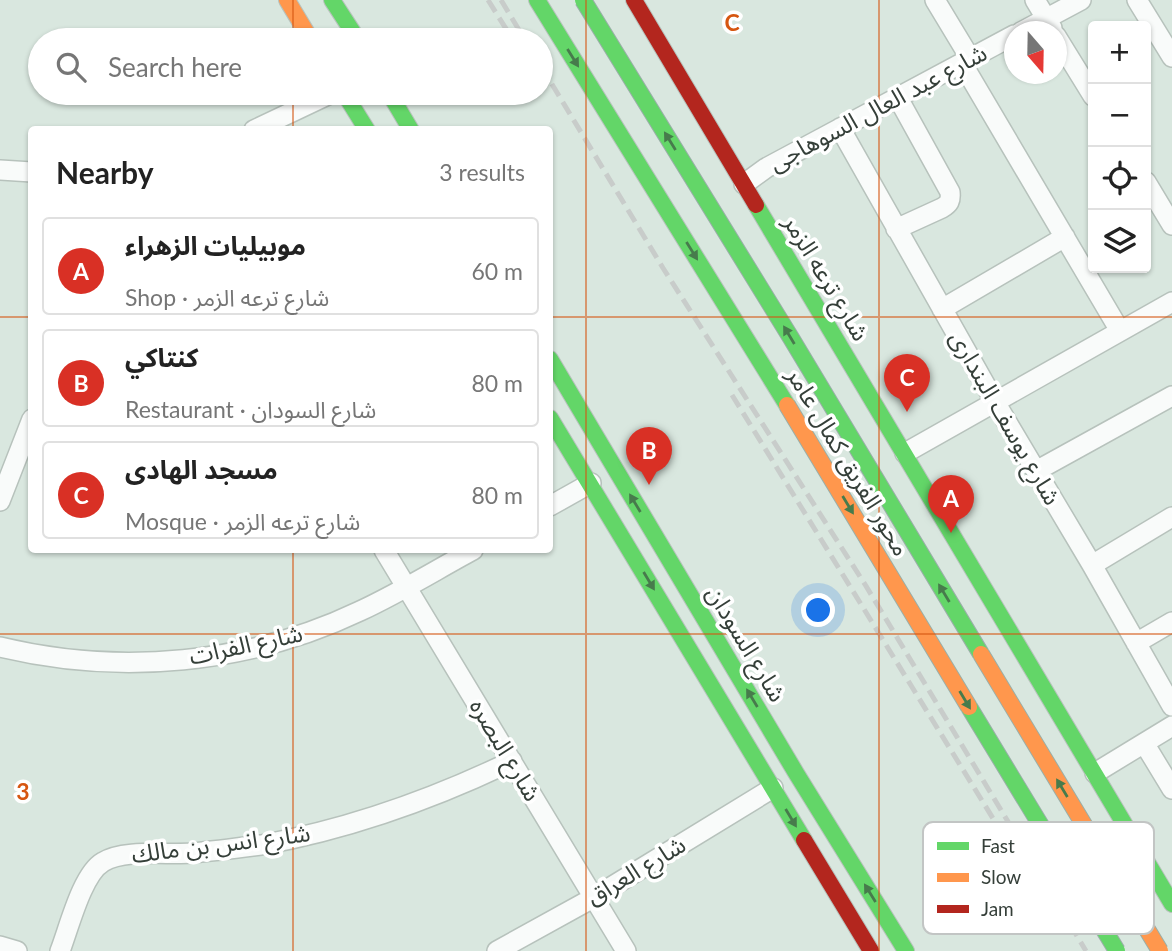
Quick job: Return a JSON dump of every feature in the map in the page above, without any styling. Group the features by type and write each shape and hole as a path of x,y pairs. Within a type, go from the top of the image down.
{"main road":[{"path":"287,0 304,28"},
{"path":"332,0 350,28"},
{"name":"محور الفريق كمال عامر","path":"537,0 787,405 1039,822"},
{"name":"محور الفريق كمال عامر","path":"583,0 805,361 1082,822"},
{"name":"شارع ترعه الزمر","path":"634,0 1124,822"},
{"path":"351,105 365,126"},
{"path":"396,105 409,126"},
{"name":"شارع السودان","path":"553,364 796,773 906,951"},
{"path":"784,415 802,423 831,422 856,407 867,390"},
{"name":"شارع السودان","path":"553,423 871,951"},
{"path":"822,475 827,456 835,444 855,431 870,429 894,434"},
{"path":"773,788 796,773"},
{"name":"شارع ترعه الزمر","path":"1154,873 1172,904"},
{"name":"محور الفريق كمال عامر","path":"1107,934 1117,951"},
{"name":"محور الفريق كمال عامر","path":"1150,934 1160,951"}],"street":[{"path":"935,0 966,61 1121,331"},
{"path":"1035,0 1048,21"},
{"path":"1059,21 1081,0"},
{"path":"1137,0 1172,57"},
{"name":"شارع عبد العال السوهاجى","path":"744,184 766,168 1004,40"},
{"path":"1067,53 1088,88"},
{"path":"897,229 948,205 951,199 950,192 898,98"},
{"path":"262,126 307,105"},
{"name":"شارع يوسف البندارى","path":"840,128 1172,706"},
{"path":"0,170 28,173"},
{"path":"1151,190 1172,225"},
{"path":"942,309 1065,237"},
{"path":"905,453 1172,302"},
{"path":"1036,471 1172,396"},
{"path":"0,501 28,429"},
{"path":"553,504 590,483"},
{"path":"1092,565 1172,517"},
{"name":"شارع البصره","path":"386,553 626,951"},
{"name":"شارع الفرات","path":"0,647 54,658 106,663 210,657 262,647 312,632 360,611 468,553"},
{"path":"1136,643 1172,622"},
{"path":"1095,773 1172,726"},
{"path":"1144,743 1172,789"},
{"name":"شارع انس بن مالك","path":"60,951 88,877 104,861 126,856 193,853 259,845 324,832 389,813 512,761"},
{"name":"شارع العراق","path":"497,951 593,898 773,788"},
{"path":"0,946 17,951"}],"railway":[{"path":"488,0 506,28"},
{"path":"501,0 518,28"},
{"path":"553,86 663,268 866,586 1008,822"},
{"path":"732,395 995,822"},
{"path":"1076,934 1086,951"}],"traffic: fast":[{"path":"332,0 350,28"},
{"path":"537,0 787,405"},
{"path":"583,0 981,654"},
{"path":"351,105 365,126"},
{"path":"396,105 409,126"},
{"path":"756,205 1123,822"},
{"path":"553,364 796,773 906,951"},
{"path":"553,423 804,840"},
{"path":"969,707 1039,822"},
{"path":"1154,874 1172,904"},
{"path":"1107,934 1117,951"}],"traffic: slow":[{"path":"287,0 304,28"},
{"path":"787,405 969,707"},
{"path":"981,654 1082,822"},
{"path":"1150,934 1160,951"}],"traffic: jam":[{"path":"634,0 756,205"},
{"path":"804,840 871,951"}],"place":[{"name":"مسجد الهادى","path":"907,412"},
{"name":"كنتاكي","path":"649,485"},
{"name":"موبيليات الزهراء","path":"951,533"}]}
